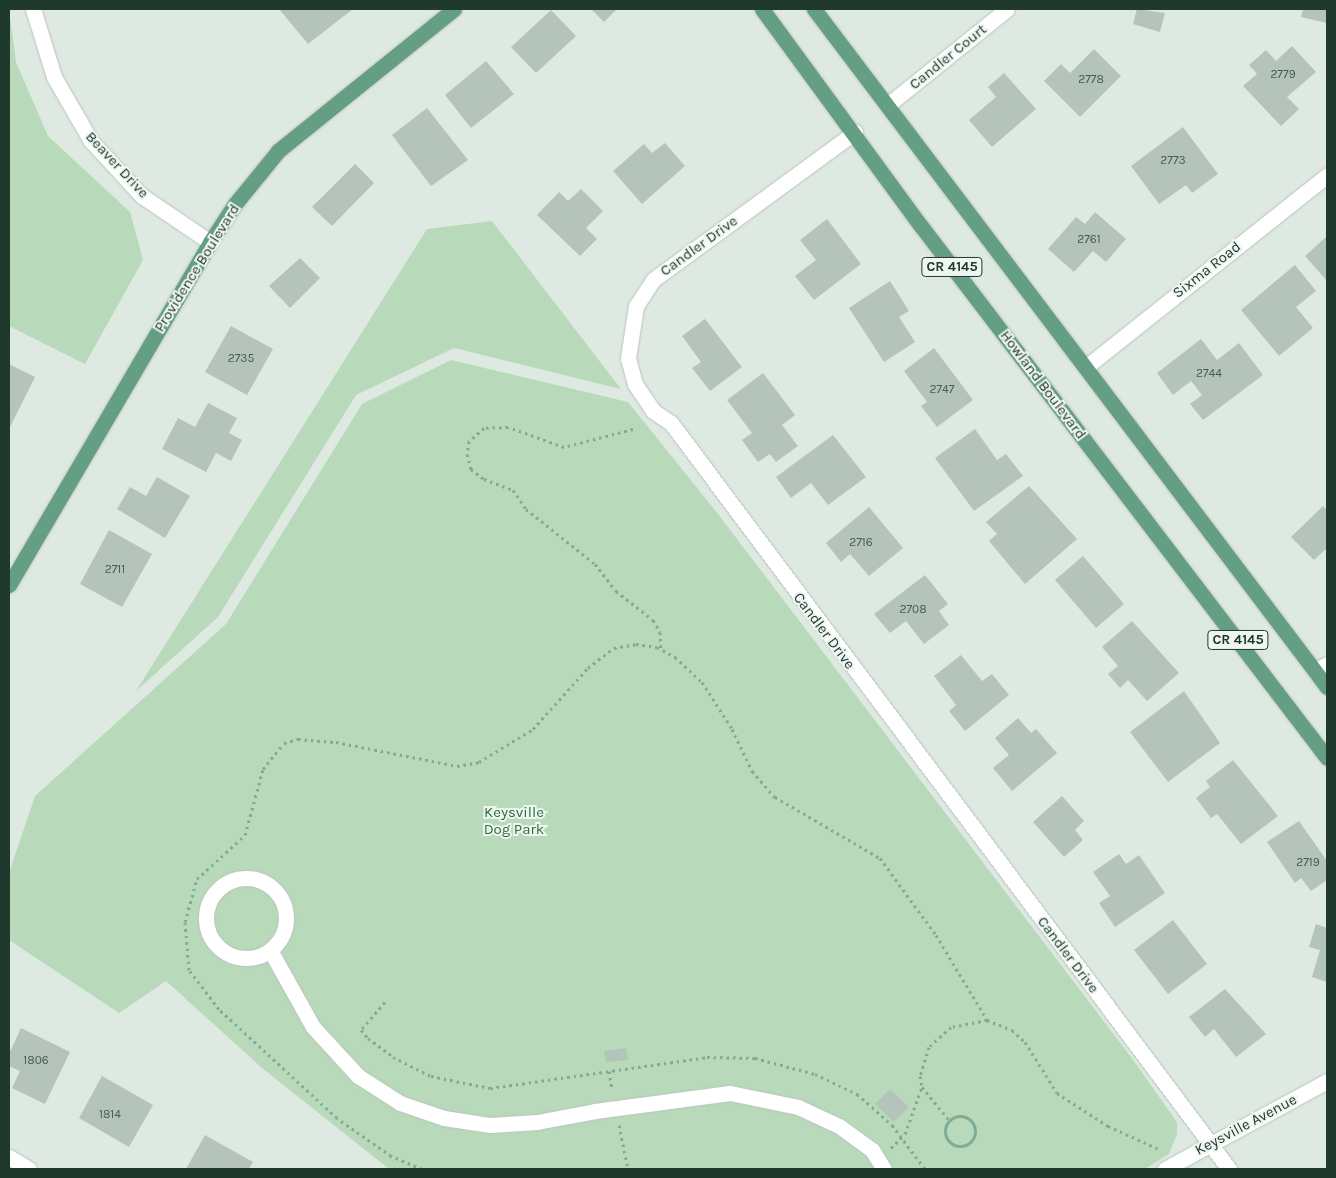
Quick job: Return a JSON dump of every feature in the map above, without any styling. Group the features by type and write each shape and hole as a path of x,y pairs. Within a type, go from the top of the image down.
{"main road":[{"name":"Providence Boulevard","path":"9,585 210,242 235,204 278,151 454,9"},
{"name":"Howland Boulevard","path":"762,9 855,132 921,226 1327,758"},
{"name":"CR 4145","path":"814,9 889,104 1086,367 1321,668 1327,687"}],"street":[{"name":"Beaver Drive","path":"32,9 54,77 91,141 142,196 210,242"},
{"name":"Candler Court","path":"889,104 1007,9"},
{"name":"Candler Drive","path":"855,132 653,280 636,306 628,358 635,384 652,411 671,423 1229,1169"},
{"name":"Sixma Road","path":"1086,367 1327,175"},
{"path":"251,879 275,890 286,915 285,928 270,950 246,958 233,956 212,941 205,916 215,893 225,884 251,879"},
{"path":"270,950 313,1027 358,1076 400,1103 444,1118 490,1125 537,1122 594,1111 730,1093 798,1107 839,1126 872,1150 884,1169"},
{"name":"Keysville Avenue","path":"1165,1169 1327,1081"},
{"path":"9,1157 29,1169"}],"path":[{"path":"632,429 564,447 508,427 484,428 469,441 467,454 471,469 484,479 513,490 526,509 595,564 616,591 652,620 660,632 661,650"},
{"path":"422,1169 391,1156 336,1118 283,1071 213,1001 189,970 185,922 197,879 245,835 263,769 284,742 298,739 336,742 457,766 479,762 533,729 588,668 614,648 636,644 661,650 675,657 702,682 732,729 752,771 775,797 880,858 936,935 987,1020"},
{"path":"385,1002 362,1030 393,1057 431,1076 490,1088 707,1057 740,1056 765,1060 815,1074 857,1094 902,1137 925,1169"},
{"path":"889,1150 902,1137 922,1087 924,1063 929,1047 938,1036 951,1027 987,1020 1012,1030 1025,1042 1057,1093 1108,1126 1159,1149"},
{"path":"609,1071 613,1095"},
{"path":"922,1087 948,1120"},
{"path":"958,1115 972,1121 975,1130 969,1143 960,1146 950,1142 944,1133 948,1120 958,1115"},
{"path":"618,1120 628,1169"}],"green space":[{"path":"9,9 16,62 48,136 130,212 143,260 85,364 9,326"},
{"path":"492,221 621,389 454,348 356,395 218,617 136,691 427,229"},
{"name":"Keysville Dog Park","path":"451,360 628,402 718,514 1131,1057 1177,1122 1177,1134 1169,1154 1145,1169 389,1169 262,1068 166,981 119,1013 9,940 9,873 35,796 226,624 362,404"}],"building":[{"path":"279,9 353,9 308,44"},
{"path":"591,9 617,9 604,22"},
{"path":"1137,9 1165,13 1160,32 1133,24"},
{"path":"1303,9 1327,9 1327,23 1301,17"},
{"path":"551,10 576,36 536,73 511,47"},
{"path":"1292,46 1316,72 1287,97 1299,109 1281,126 1243,86 1257,74 1249,65 1266,50 1276,61"},
{"path":"1094,49 1121,76 1080,117 1044,81 1061,64 1070,73"},
{"path":"486,61 514,94 471,128 445,95"},
{"path":"1004,73 1036,109 992,147 969,120 996,97 988,87"},
{"path":"427,108 468,160 431,186 392,135"},
{"path":"1183,127 1218,174 1192,193 1186,185 1159,204 1131,166"},
{"path":"665,143 685,166 642,204 613,171 644,144 652,153"},
{"path":"355,164 374,183 332,226 312,207"},
{"path":"581,189 603,211 586,228 597,239 580,256 537,215 559,192 568,201"},
{"path":"1095,212 1126,239 1106,262 1093,251 1074,272 1048,249 1076,217 1085,224"},
{"path":"827,219 861,264 814,300 795,276 816,260 800,240"},
{"path":"1327,236 1327,281 1305,256"},
{"path":"300,258 320,278 290,308 269,286"},
{"path":"1295,265 1316,291 1296,307 1313,328 1279,356 1241,310"},
{"path":"890,281 909,311 899,317 915,342 884,362 849,308"},
{"path":"705,319 742,367 710,391 692,368 701,362 682,336"},
{"path":"231,326 273,349 247,395 205,372"},
{"path":"1201,339 1217,360 1239,343 1263,375 1203,420 1190,404 1202,395 1191,381 1173,395 1157,373"},
{"path":"934,348 973,400 937,427 921,406 927,402 904,371"},
{"path":"9,364 35,377 9,429"},
{"path":"763,373 795,415 782,425 798,446 776,462 770,454 758,462 742,440 752,433 727,400"},
{"path":"208,403 237,418 229,433 242,440 231,461 216,453 206,472 162,449 178,418 195,427"},
{"path":"975,429 997,460 1006,454 1023,476 974,511 935,458"},
{"path":"833,435 866,477 828,505 811,483 791,498 776,477"},
{"path":"157,477 190,496 165,538 117,509 130,487 146,496"},
{"path":"1029,486 1077,539 1025,584 989,541 997,534 986,522"},
{"path":"1323,506 1327,510 1327,548 1314,560 1291,537"},
{"path":"869,507 903,548 869,576 850,554 841,562 826,543"},
{"path":"109,530 152,554 122,607 80,584"},
{"path":"1083,556 1124,604 1096,628 1055,580"},
{"path":"925,575 948,604 939,611 949,625 924,644 906,621 890,633 874,614"},
{"path":"1132,621 1179,673 1147,701 1128,680 1120,688 1108,674 1118,666 1102,647"},
{"path":"961,655 982,681 992,674 1009,695 965,731 949,711 956,705 934,676"},
{"path":"1184,691 1220,743 1168,782 1130,732"},
{"path":"1018,718 1031,733 1036,729 1057,753 1012,791 993,768 1009,755 995,738"},
{"path":"1233,760 1278,816 1241,844 1217,814 1211,818 1196,798 1210,787 1206,781"},
{"path":"1062,796 1084,821 1075,830 1083,840 1064,857 1033,822"},
{"path":"1299,821 1327,861 1327,880 1311,891 1301,878 1295,883 1267,842"},
{"path":"1119,854 1126,864 1139,855 1165,893 1115,927 1099,903 1110,896 1093,872"},
{"path":"1173,920 1207,964 1168,994 1134,950"},
{"path":"1316,924 1327,928 1327,982 1312,977 1320,950 1309,947"},
{"path":"1225,989 1266,1034 1236,1057 1214,1029 1205,1037 1189,1017"},
{"path":"21,1028 70,1052 45,1104 12,1088 20,1071 9,1066 9,1054"},
{"path":"626,1048 628,1060 606,1062 604,1051"},
{"path":"102,1076 153,1105 129,1147 79,1118"},
{"path":"890,1089 909,1107 894,1122 875,1104"},
{"path":"205,1135 253,1162 249,1169 186,1169"}]}
